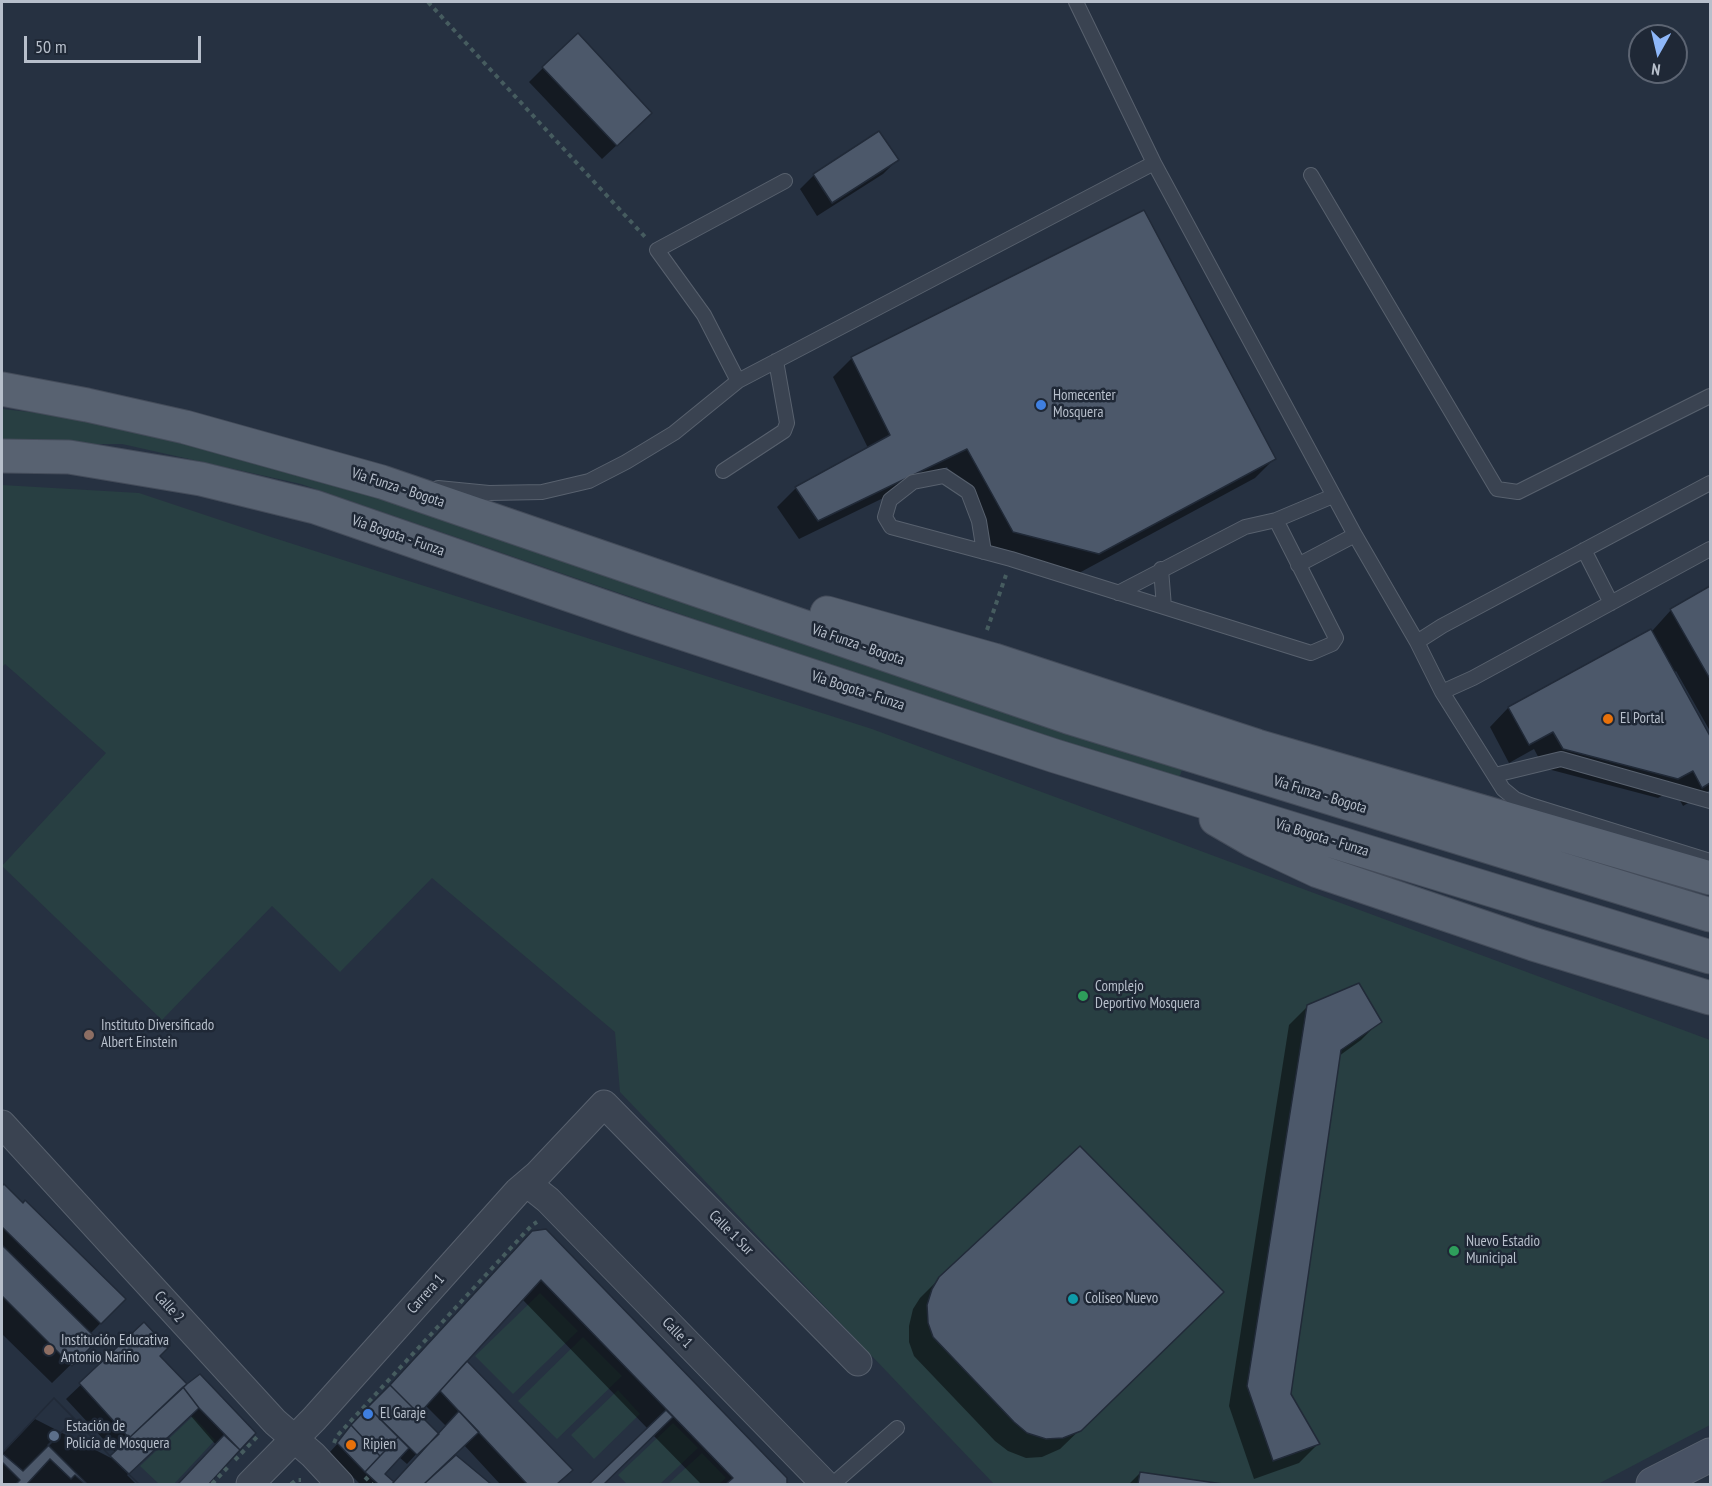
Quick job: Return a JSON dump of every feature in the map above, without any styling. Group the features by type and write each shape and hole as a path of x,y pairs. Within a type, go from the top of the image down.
{"main road":[{"name":"Vía Funza - Bogota","path":"2,389 87,405 185,428 382,482 1068,717 1710,915"},
{"name":"Vía Bogota - Funza","path":"2,456 69,457 201,479 315,507 662,627 1055,756 1710,957"},
{"path":"617,563 808,607 993,660 1257,746 1710,878"},
{"path":"1172,791 1254,841 1318,871 1533,944 1710,998"},
{"path":"1653,1485 1710,1455"}],"street":[{"name":"Carrera 1","path":"250,1485 518,1191 528,1184 604,1104"},
{"name":"Calle 1 Sur","path":"604,1104 858,1362"},
{"name":"Calle 2","path":"2,1124 275,1422 295,1438 340,1485"},
{"name":"Calle 1","path":"528,1184 548,1200 825,1485"}],"lane":[{"path":"1076,2 1154,163 1355,535 1443,692 1503,789 1515,799 1530,806 1710,861"},
{"path":"382,482 489,493 542,492 589,481 674,433 738,381 1154,163"},
{"path":"1311,175 1497,489 1518,492 1710,396"},
{"path":"738,381 704,315 657,250 785,181"},
{"path":"723,471 784,431 787,423 776,361"},
{"path":"984,552 979,521 968,492 944,476 913,482 890,500 885,517 891,527 984,552 1011,559 1311,653 1332,644 1336,638 1276,520"},
{"path":"1417,642 1442,626 1710,483"},
{"path":"1118,593 1245,527 1276,520 1334,496"},
{"path":"1298,565 1355,535"},
{"path":"1443,692 1473,678 1710,549"},
{"path":"1584,550 1611,603"},
{"path":"1161,569 1164,607"},
{"path":"1495,775 1561,759 1710,801"},
{"path":"832,1485 897,1428"}],"path":[{"path":"428,2 657,250"},
{"path":"984,638 1011,559"},
{"path":"337,1448 334,1444 335,1439 345,1427 532,1225 544,1222"},
{"path":"212,1485 256,1437 258,1431"},
{"path":"291,1485 301,1479 306,1485"}],"green space":[{"path":"2,409 85,418 291,467 1182,770 1178,781 867,678 301,484 122,444 2,444"},
{"name":"Complejo Deportivo Mosquera","path":"2,485 139,493 872,729 1710,1040 1710,1425 1598,1484 994,1484 620,1092 615,1032 432,878 340,972 272,906 162,1020 2,866 106,753 5,664 2,667"},
{"path":"540,1293 578,1331 513,1394 475,1356"},
{"path":"583,1337 622,1376 557,1439 518,1401"},
{"path":"618,1390 640,1414 594,1459 571,1435"},
{"path":"193,1416 215,1440 174,1484 159,1484 140,1466"},
{"path":"673,1423 698,1448 660,1484 627,1484 618,1475"},
{"path":"702,1453 726,1478 719,1484 668,1484"}],"building":[{"path":"578,33 652,113 617,146 542,67"},
{"path":"879,131 899,160 832,203 813,174"},
{"path":"1144,210 1276,459 1099,554 1013,532 967,449 818,521 795,487 890,435 851,357"},
{"path":"1710,586 1710,679 1670,609"},
{"name":"El Portal","path":"1651,629 1710,736 1710,783 1702,788 1693,771 1678,779 1563,749 1553,732 1529,745 1508,707"},
{"path":"1359,983 1382,1022 1341,1050 1291,1394 1320,1444 1273,1461 1247,1386 1307,1005"},
{"name":"Coliseo Nuevo","path":"1080,1146 1224,1292 1081,1431 1063,1438 1046,1439 1027,1433 1014,1422 933,1337 928,1323 927,1305 939,1277"},
{"path":"4,1184 23,1203 25,1200 126,1299 101,1324 2,1227 2,1186"},
{"path":"546,1229 787,1478 787,1484 726,1484 733,1478 541,1280 419,1414 390,1385 532,1231"},
{"path":"2,1245 98,1340 72,1366 2,1296"},
{"path":"144,1322 168,1348 160,1356 187,1384 129,1438 79,1383"},
{"path":"467,1361 573,1470 557,1484 527,1484 440,1391"},
{"path":"200,1374 256,1433 240,1450 199,1408 183,1387"},
{"path":"390,1385 439,1434 417,1455 368,1407"},
{"path":"183,1387 199,1408 129,1474 110,1456"},
{"name":"Estación de Policía de Mosquera","path":"54,1398 139,1484 2,1484 2,1453"},
{"path":"54,1398 75,1419 23,1471 2,1453"},
{"path":"368,1407 398,1437 380,1456 351,1425"},
{"path":"666,1410 673,1417 604,1484 589,1484"},
{"path":"459,1411 479,1432 424,1484 392,1484"},
{"path":"75,1419 139,1484 87,1484 48,1445"},
{"path":"351,1425 380,1456 365,1472 337,1443"},
{"path":"224,1435 240,1450 209,1484 178,1484"},
{"path":"398,1437 409,1448 385,1474 394,1482 378,1484 365,1472"},
{"path":"456,1455 491,1484 424,1484"},
{"path":"50,1459 71,1479 75,1475 85,1484 27,1484"},
{"path":"2,1462 20,1480 16,1484 2,1484"},
{"path":"1140,1472 1223,1484 1138,1484"}],"place":[{"name":"Homecenter Mosquera","path":"1041,405"},
{"name":"El Portal","path":"1608,719"},
{"name":"Complejo Deportivo Mosquera","path":"1083,996"},
{"name":"Instituto Diversificado Albert Einstein","path":"89,1035"},
{"name":"Nuevo Estadio Municipal","path":"1454,1251"},
{"name":"Coliseo Nuevo","path":"1073,1299"},
{"name":"Institución Educativa Antonio Nariño","path":"49,1350"},
{"name":"El Garaje","path":"368,1414"},
{"name":"Estación de Policía de Mosquera","path":"54,1436"},
{"name":"Ripien","path":"351,1445"}]}
